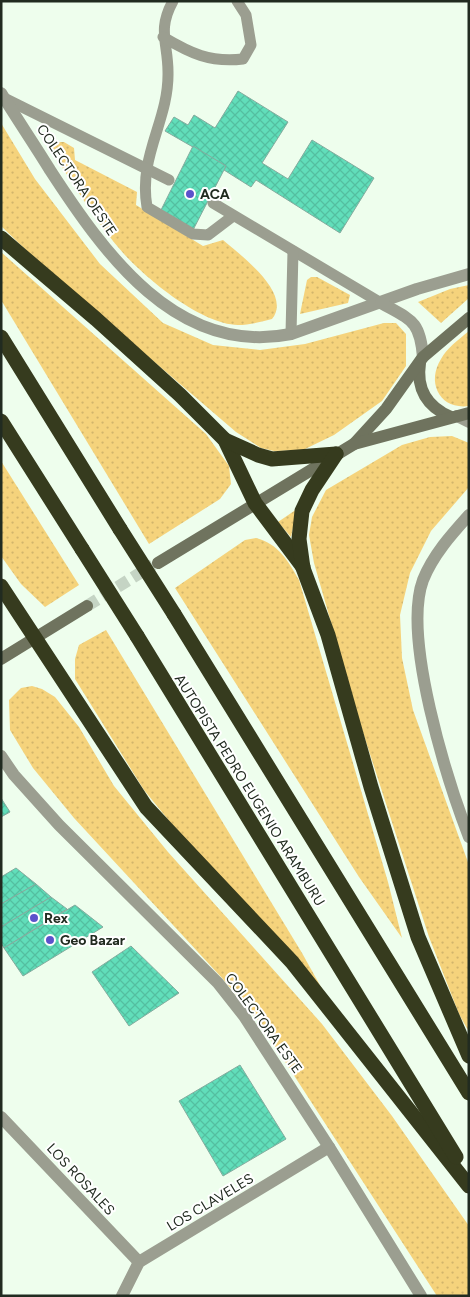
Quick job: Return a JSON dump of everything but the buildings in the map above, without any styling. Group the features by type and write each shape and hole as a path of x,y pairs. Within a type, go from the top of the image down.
{"highway":[{"path":"1,238 96,319 180,395 225,440 258,456 272,459 336,454"},
{"name":"AUTOPISTA PEDRO EUGENIO ARAMBURU","path":"1,337 469,1093"},
{"name":"AUTOPISTA PEDRO EUGENIO ARAMBURU","path":"1,421 137,636 469,1178"},
{"path":"225,440 255,503 303,568"},
{"path":"336,454 312,490 302,511 299,540 303,568 328,635 371,787 418,937 469,1056"},
{"path":"1,586 146,807 292,962 469,1186"}],"main road":[{"path":"354,444 386,409 421,360 469,318"},
{"path":"421,360 418,374 424,396 431,406 462,417"},
{"path":"158,563 354,444 462,417"},
{"path":"1,659 87,606"}],"street":[{"name":"COLECTORA OESTE","path":"3,95 87,226 139,284 163,304 205,327 239,336 272,338 291,334 417,289 469,274"},
{"path":"381,303 415,325 421,334 421,360"},
{"path":"469,515 444,543 422,581 418,631 428,698 454,797 469,837"},
{"name":"COLECTORA ESTE","path":"1,756 14,775 59,825 218,983 267,1050 330,1147 421,1296"},
{"name":"LOS ROSALES","path":"1,1117 139,1262"},
{"name":"LOS CLAVELES","path":"139,1262 330,1147"},
{"path":"122,1296 139,1262"}],"lane":[{"path":"173,1 167,12 163,37 168,71 166,98 145,168 144,190 147,207 193,234 208,235 234,216"},
{"path":"163,37 194,55 228,61 243,59 251,45 246,14 237,1"},
{"path":"3,95 169,180"},
{"path":"213,204 381,303"},
{"path":"291,334 293,252"}],"shaded area":[{"path":"1,123 35,179 100,264 163,323 213,345 260,350 305,344 384,323 396,323 406,334 406,366 382,401 334,435 303,450 274,451 261,448 236,432 46,269 1,226"},
{"path":"56,142 64,142 74,148 75,160 137,192 136,205 203,246 223,240 262,275 270,287 276,298 277,309 272,319 242,325 223,323 192,309 161,288 124,254 96,218 53,154 52,147"},
{"path":"1,252 206,434 229,466 231,484 220,499 149,544 1,300"},
{"path":"311,277 317,277 350,295 348,303 300,314 307,280"},
{"path":"469,285 469,298 441,323 418,302 450,289"},
{"path":"469,331 469,406 459,406 450,404 443,399 436,385 435,377 443,355"},
{"path":"452,436 469,443 469,487 431,531 410,573 400,615 402,658 413,710 469,865 469,1032 459,1014 429,937 359,720 314,563 309,535 312,517 326,490 402,445 430,437"},
{"path":"1,461 79,585 45,607 21,584 1,556"},
{"path":"297,509 291,537 278,522"},
{"path":"256,538 271,544 277,549 287,560 299,580 388,882 402,938 359,877 175,588 245,540"},
{"path":"106,630 302,953 326,996 179,833 144,790 75,679 75,659 79,645"},
{"path":"32,686 42,689 55,697 79,727 114,786 168,852 322,1024 392,1116 469,1226 469,1296 437,1296 260,1023 222,978 74,818 33,768 10,730 9,700 21,688"}],"tunnel":[{"path":"87,606 153,565"}],"place":[{"name":"ACA","path":"190,194"},
{"name":"Rex","path":"34,918"},
{"name":"Geo Bazar","path":"50,940"}]}
